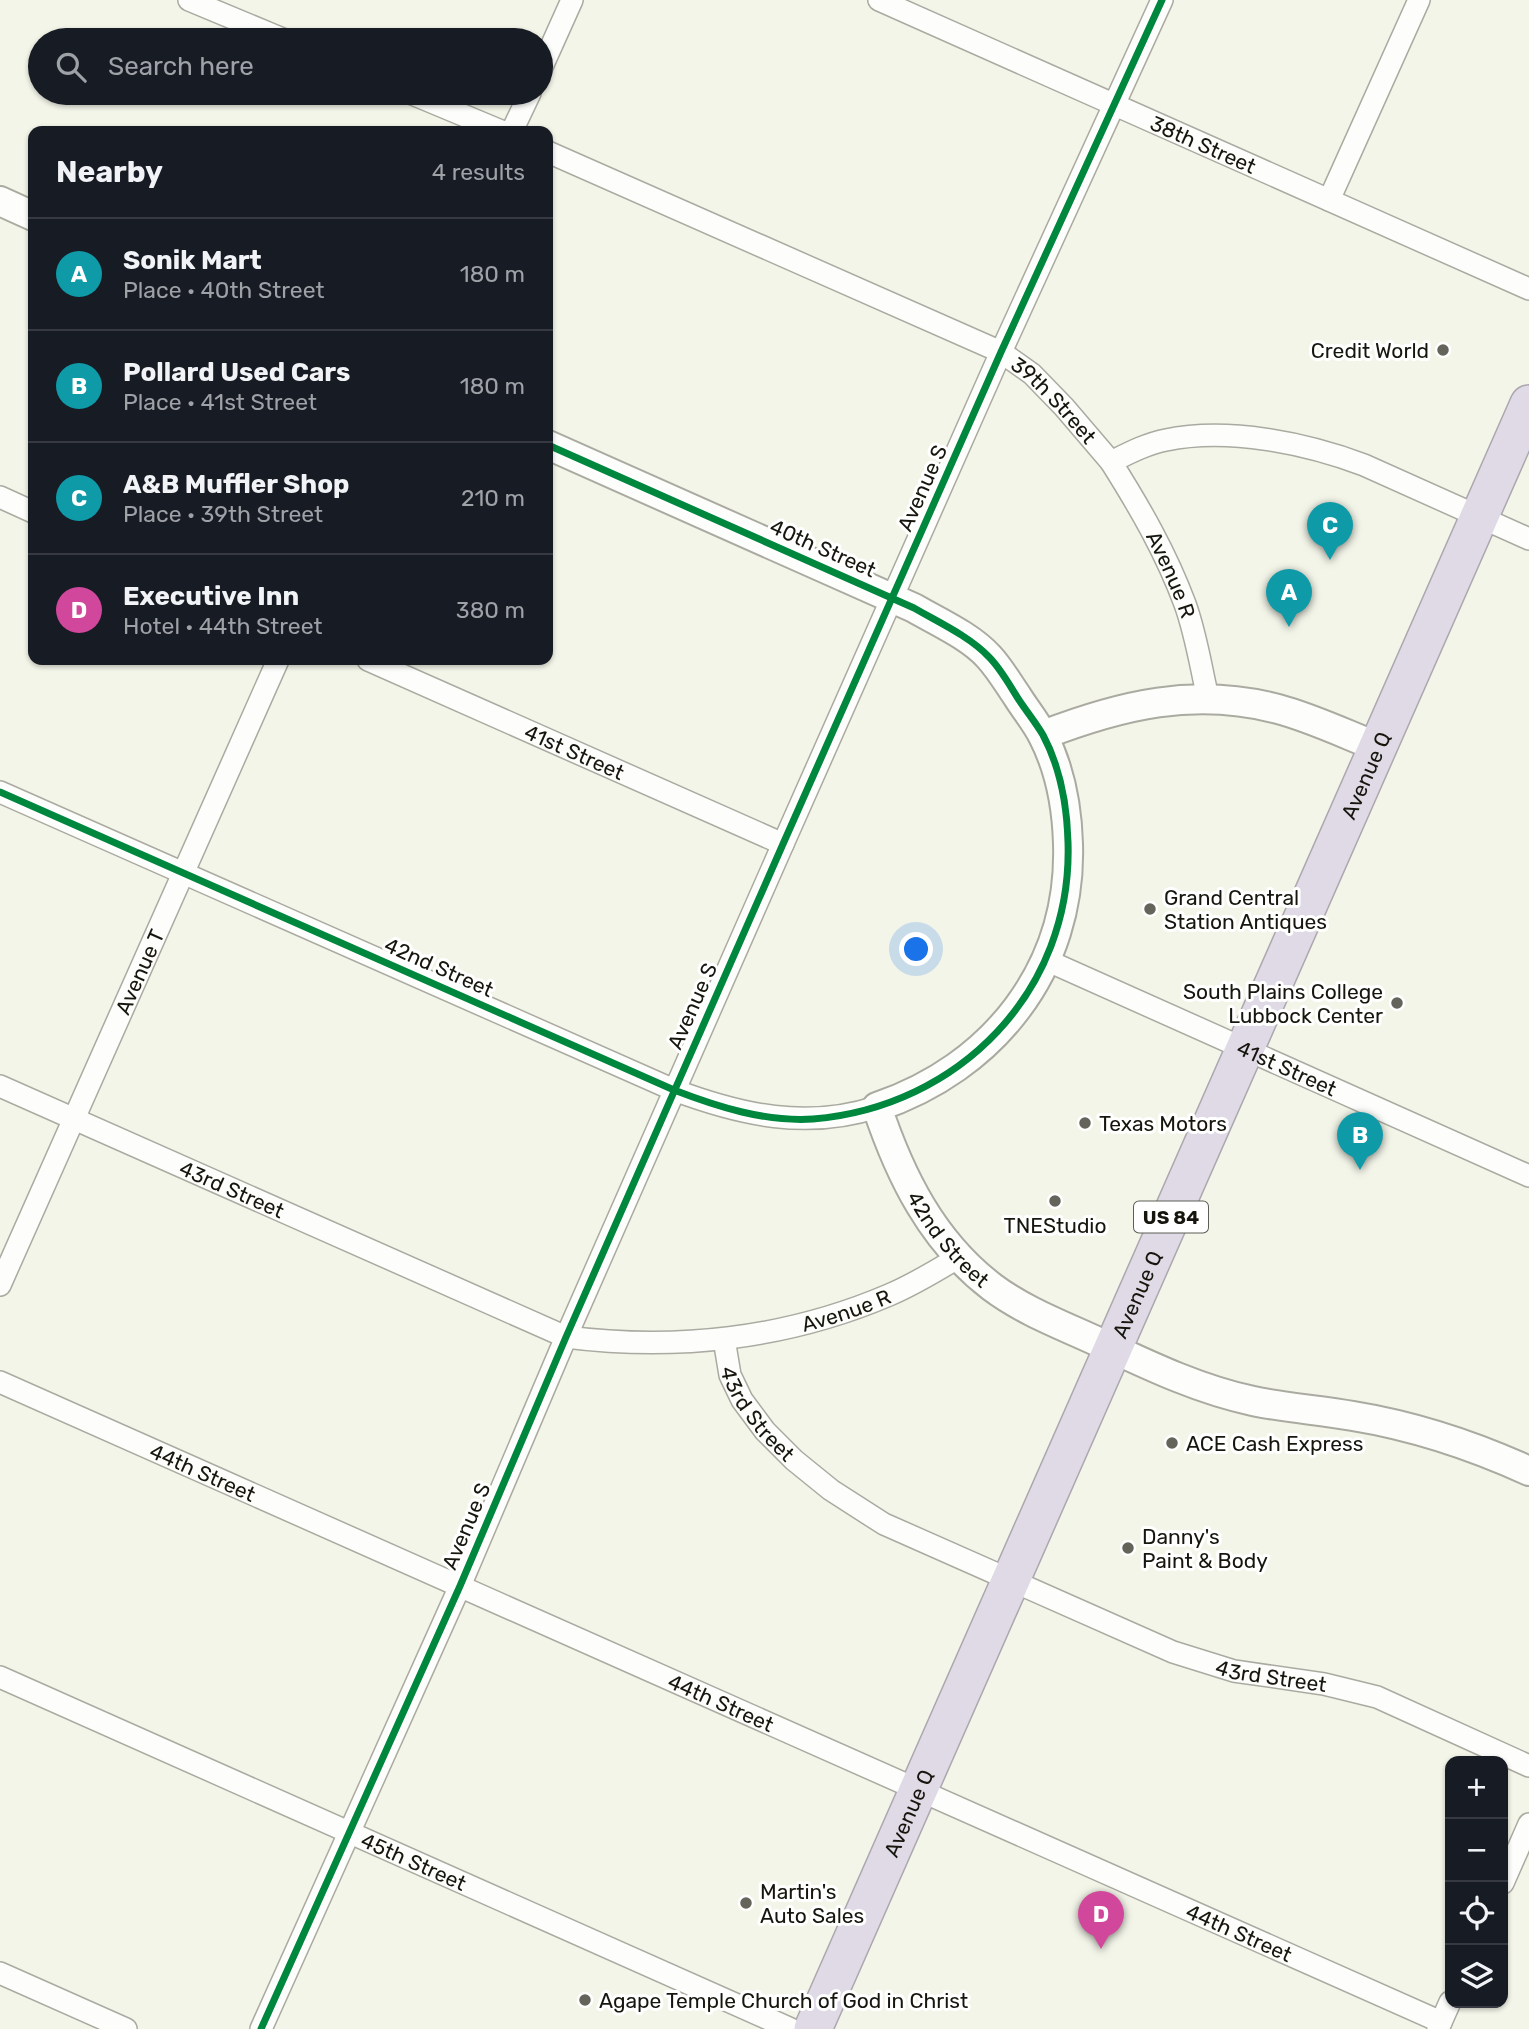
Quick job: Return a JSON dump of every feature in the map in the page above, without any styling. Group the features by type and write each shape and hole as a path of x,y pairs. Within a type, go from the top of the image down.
{"highway":[{"name":"Avenue Q","path":"813,2029 1529,404"}],"street":[{"path":"189,0 256,28"},
{"path":"553,42 572,0"},
{"name":"38th Street","path":"879,0 1529,289"},
{"name":"Avenue S","path":"261,2029 460,1587 674,1090 1001,352 1161,0"},
{"path":"1329,200 1419,0"},
{"path":"439,105 489,126"},
{"path":"514,126 524,105"},
{"name":"39th Street","path":"553,154 1001,352 1032,374 1111,462 1135,450 1169,439 1225,437 1283,442 1342,457 1529,539"},
{"path":"0,201 28,214"},
{"name":"40th Street","path":"553,447 914,608 987,655 1043,735"},
{"name":"Avenue R","path":"1111,462 1163,551 1186,607 1208,698"},
{"path":"0,497 28,510"},
{"name":"Avenue T","path":"0,1285 276,665"},
{"name":"41st Street","path":"379,665 783,844"},
{"path":"877,1107 899,1099 958,1068 990,1041 1014,1014 1046,960 1064,904 1069,867 1068,819 1058,774 1043,735 1113,710 1161,700 1208,698 1242,701 1279,709 1378,747"},
{"name":"42nd Street","path":"0,792 674,1090 718,1107 761,1116 811,1119 862,1112 877,1107 893,1154 915,1200 959,1257 993,1287 1035,1312 1113,1349 1224,1394 1353,1416 1432,1434 1529,1471"},
{"name":"41st Street","path":"1046,960 1529,1176"},
{"name":"43rd Street","path":"0,1086 566,1337 610,1343 675,1343 724,1339 730,1375 742,1400 765,1431 794,1460 831,1490 884,1524 1173,1652 1234,1671 1324,1684 1377,1697 1529,1766"},
{"name":"Avenue R","path":"724,1339 836,1316 891,1295 959,1257"},
{"name":"44th Street","path":"0,1382 919,1789 1439,2026"},
{"name":"45th Street","path":"0,1677 791,2029"},
{"path":"1503,1882 1529,1824"},
{"path":"0,1973 126,2029"},
{"path":"1439,2026 1447,2008"}],"cycle path":[{"path":"261,2029 460,1586 566,1337 1001,352 1162,0"},
{"path":"0,792 674,1090 725,1107 760,1116 795,1119 813,1119 866,1110 915,1092 959,1065 997,1032 1028,992 1051,946 1064,896 1068,842 1066,815 1058,773 1043,735 989,657 972,642 943,624 914,608 553,447"}],"place":[{"name":"Credit World","path":"1443,350"},
{"name":"A&B Muffler Shop","path":"1330,560"},
{"name":"Sonik Mart","path":"1289,627"},
{"name":"Grand Central Station Antiques","path":"1150,909"},
{"name":"South Plains College Lubbock Center","path":"1397,1003"},
{"name":"Texas Motors","path":"1085,1123"},
{"name":"Pollard Used Cars","path":"1360,1170"},
{"name":"TNEStudio","path":"1055,1201"},
{"name":"ACE Cash Express","path":"1172,1443"},
{"name":"Danny's Paint & Body","path":"1128,1548"},
{"name":"Martin's Auto Sales","path":"746,1903"},
{"name":"Executive Inn","path":"1101,1949"},
{"name":"Agape Temple Church of God in Christ","path":"585,2000"}]}
